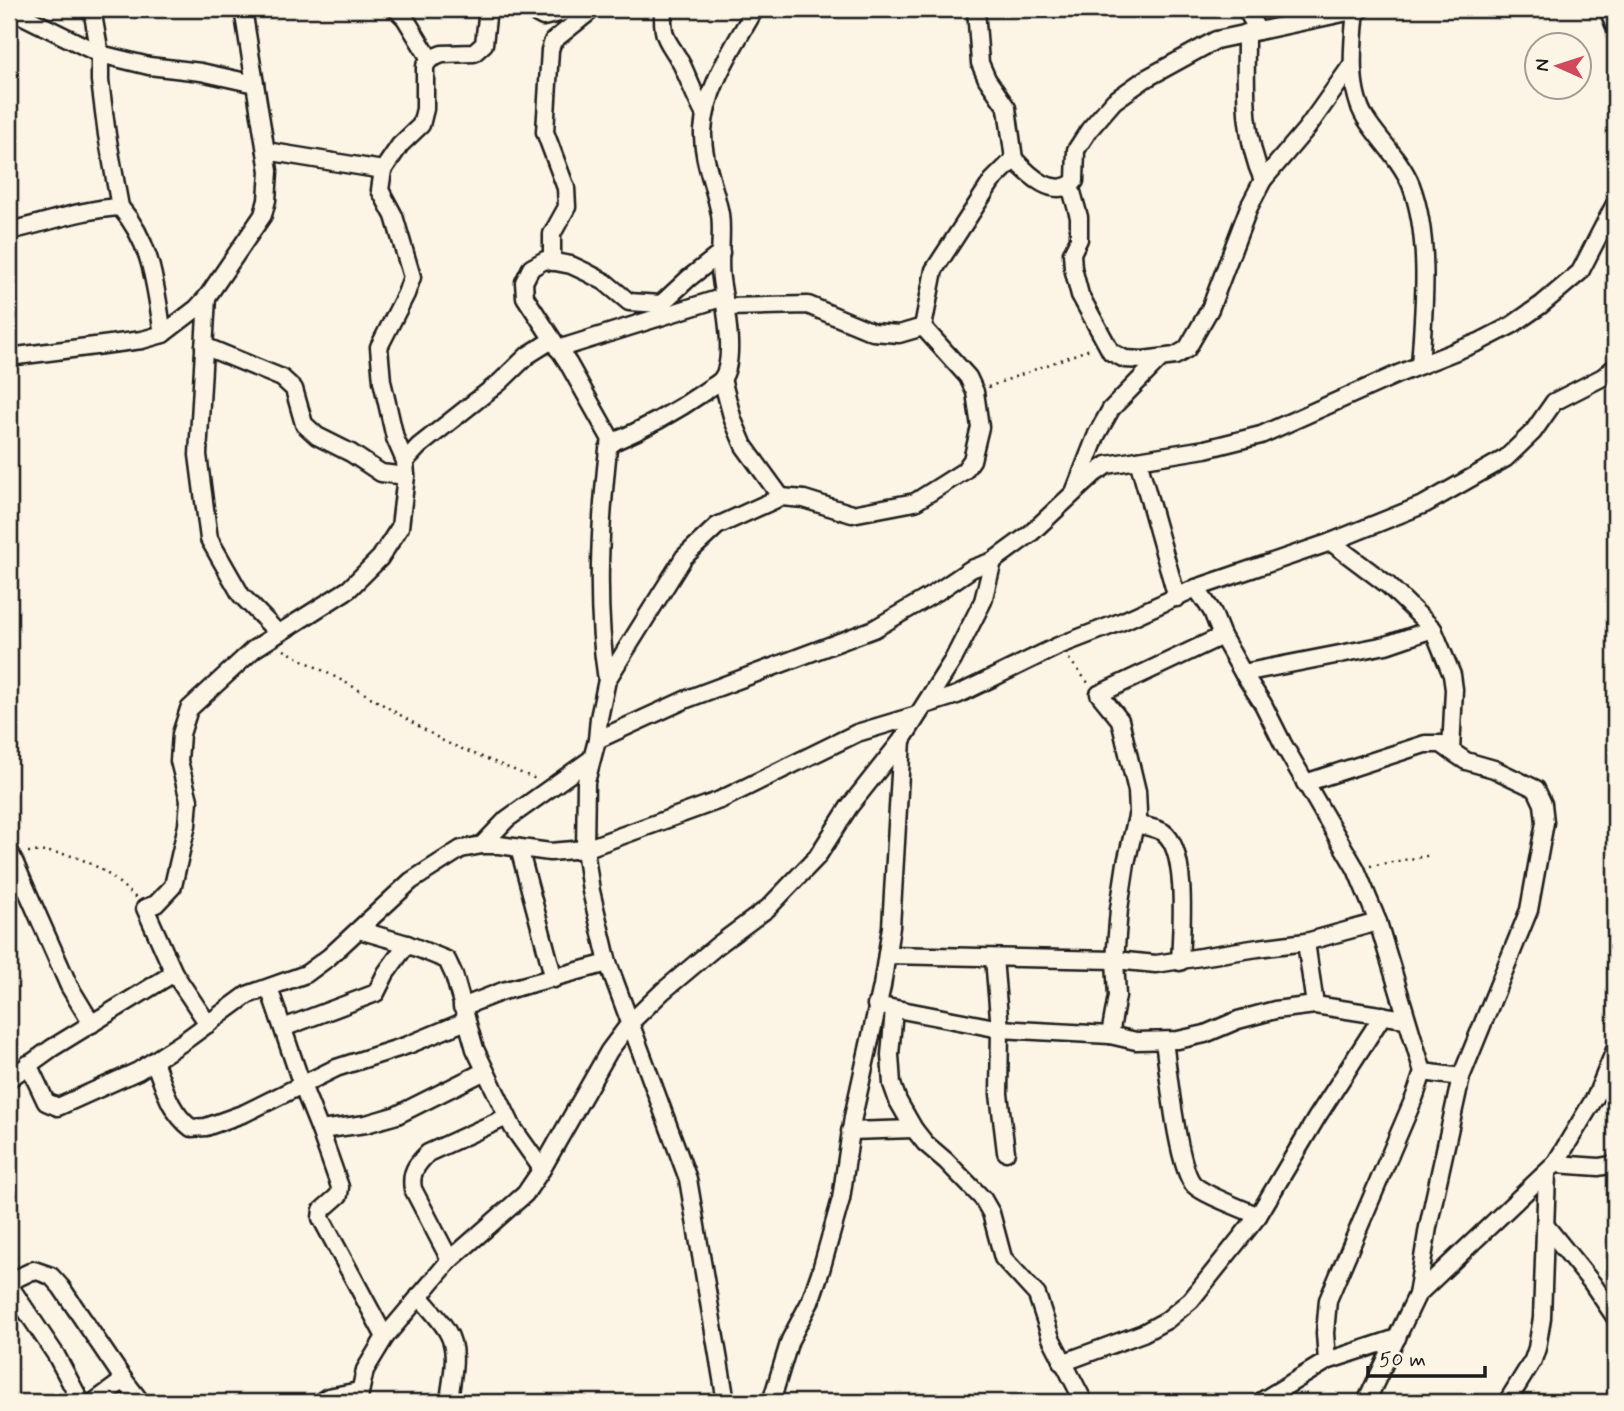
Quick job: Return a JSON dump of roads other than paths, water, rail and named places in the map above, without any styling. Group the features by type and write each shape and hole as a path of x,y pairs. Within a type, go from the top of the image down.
{"street":[{"path":"9,9 100,54 149,66 201,72 255,84"},
{"path":"92,9 100,54 100,81 107,135 120,207 145,245 152,265 163,334"},
{"path":"9,357 142,340 163,334 207,297 263,215 269,171 243,9"},
{"path":"396,9 405,18 430,59"},
{"path":"406,469 395,438 382,381 379,347 412,277 394,216 380,190 383,170 400,145 421,125 425,108 425,66 430,59 442,54 474,53 484,44 488,9"},
{"path":"528,9 543,17 576,9"},
{"path":"552,262 552,234 567,207 566,188 545,132 550,50 553,41 593,9"},
{"path":"663,9 662,30 705,115"},
{"path":"755,9 729,52 709,98 703,133 705,162 720,215 721,278 729,334 727,363 722,379 744,446 781,497"},
{"path":"976,9 980,63 987,79 1007,108 1014,159 1029,175 1057,189 1069,187 1075,181 1076,149 1088,130 1114,101 1145,79 1216,40 1358,10 1351,66 1364,117 1396,158 1410,182 1419,211 1423,266 1420,365"},
{"path":"1246,9 1252,32 1246,124 1254,159 1264,180"},
{"path":"1608,9 1615,27"},
{"path":"1069,187 1079,217 1079,239 1072,253 1073,268 1080,295 1111,352 1125,359 1175,356 1187,349 1210,309 1249,207 1264,180 1307,128 1351,66"},
{"path":"266,151 383,170"},
{"path":"923,327 933,270 992,181 1014,159"},
{"path":"597,740 687,699 874,629 971,569 993,561 1030,534 1107,465 1205,449 1261,435 1479,342 1512,325 1580,272 1615,204"},
{"path":"9,231 89,210 120,207"},
{"path":"613,443 525,297 524,282 531,268 545,260 571,265 605,282 629,302 661,304 720,253"},
{"path":"207,297 198,454 209,539 241,595 272,637"},
{"path":"208,1024 174,973 145,908 164,897 173,886 187,825 189,800 179,761 181,734 189,709 272,637 349,589 380,558 400,527 406,469 419,446 500,382 527,355 555,345 725,302 808,305 873,332 899,334 923,327"},
{"path":"726,1402 688,1179 608,963 591,891 585,849 586,782 597,740 607,680 684,556 718,526 781,497 804,499 852,513 915,502 964,471 972,460 980,427 975,392 968,377 923,327"},
{"path":"204,346 282,378 293,389 304,424 317,436 382,473 406,469"},
{"path":"1074,492 1097,434 1111,409 1160,359"},
{"path":"28,1064 46,1102 58,1107 138,1071 247,995 306,974 359,930 411,881 461,849 482,845 550,852 585,849 720,800 857,733 957,695 1058,646 1196,588 1331,542 1425,504 1506,458 1533,432 1554,402 1615,368"},
{"path":"607,680 602,650 602,561 608,449 613,443 686,404 722,379"},
{"path":"1138,460 1177,598"},
{"path":"1331,542 1388,585 1433,629 1452,675 1454,689 1451,751"},
{"path":"320,1402 328,1397 358,1397 365,1370 385,1337 450,1260 525,1194 629,1023 718,945 768,908 817,857 849,807 902,740 953,660 983,601 993,561"},
{"path":"1196,588 1212,611 1222,636 1356,869 1378,922 1423,1072 1328,1300 1325,1334 1327,1361"},
{"path":"1243,673 1386,645 1433,629"},
{"path":"1110,1035 1117,996 1115,960 1121,898 1136,824 1137,791 1120,720 1099,694 1222,636"},
{"path":"771,1402 790,1340 810,1302 841,1199 850,1131 887,955 895,876 898,775 902,740"},
{"path":"1305,783 1425,744 1441,744 1466,761 1494,769 1536,789 1543,804 1545,822 1529,910 1461,1077 1428,1227 1417,1295 1366,1402"},
{"path":"482,845 507,819 591,759"},
{"path":"1136,824 1162,832 1172,845 1177,858 1181,886 1180,962"},
{"path":"519,848 554,979"},
{"path":"9,853 69,986 92,1024"},
{"path":"887,955 1115,960 1156,964 1306,943 1378,922"},
{"path":"359,930 407,944 447,960 454,975 475,1049 485,1071 508,1118 542,1169"},
{"path":"1306,943 1315,1005"},
{"path":"283,1028 376,993 386,973 407,944"},
{"path":"994,958 1000,1029 999,1094 1006,1152"},
{"path":"154,1061 172,1109 191,1128 206,1127 245,1113 336,1068 408,1045 503,991 608,963"},
{"path":"9,1079 28,1064 174,973"},
{"path":"269,988 340,1186 339,1195 322,1210 321,1217 385,1337"},
{"path":"876,1005 1000,1029 1110,1035 1136,1041 1164,1041 1205,1034 1238,1020 1275,1010 1315,1005 1405,1019"},
{"path":"894,1010 890,1055 892,1084 914,1129 925,1143 983,1199 991,1213 1003,1258 1037,1295 1051,1338 1084,1402"},
{"path":"1062,1363 1143,1333 1167,1320 1191,1300 1258,1216 1317,1117 1383,1015"},
{"path":"1164,1041 1176,1127 1191,1182 1202,1190 1258,1216"},
{"path":"1417,1295 1551,1169 1595,1097 1615,1050"},
{"path":"320,1129 366,1124 397,1115 485,1071"},
{"path":"1423,1072 1461,1077"},
{"path":"450,1260 413,1189 411,1176 428,1153 508,1118"},
{"path":"850,1131 914,1129"},
{"path":"1551,1169 1615,1164"},
{"path":"1507,1402 1533,1360 1537,1348 1542,1318 1551,1169"},
{"path":"1546,1226 1592,1283 1615,1317"},
{"path":"81,1402 57,1355 9,1283 34,1270 51,1276 61,1286 141,1402"},
{"path":"419,1296 448,1332 453,1349 455,1360 449,1402"},
{"path":"1266,1401 1327,1361 1397,1338"},
{"path":"93,1402 124,1380"}]}
